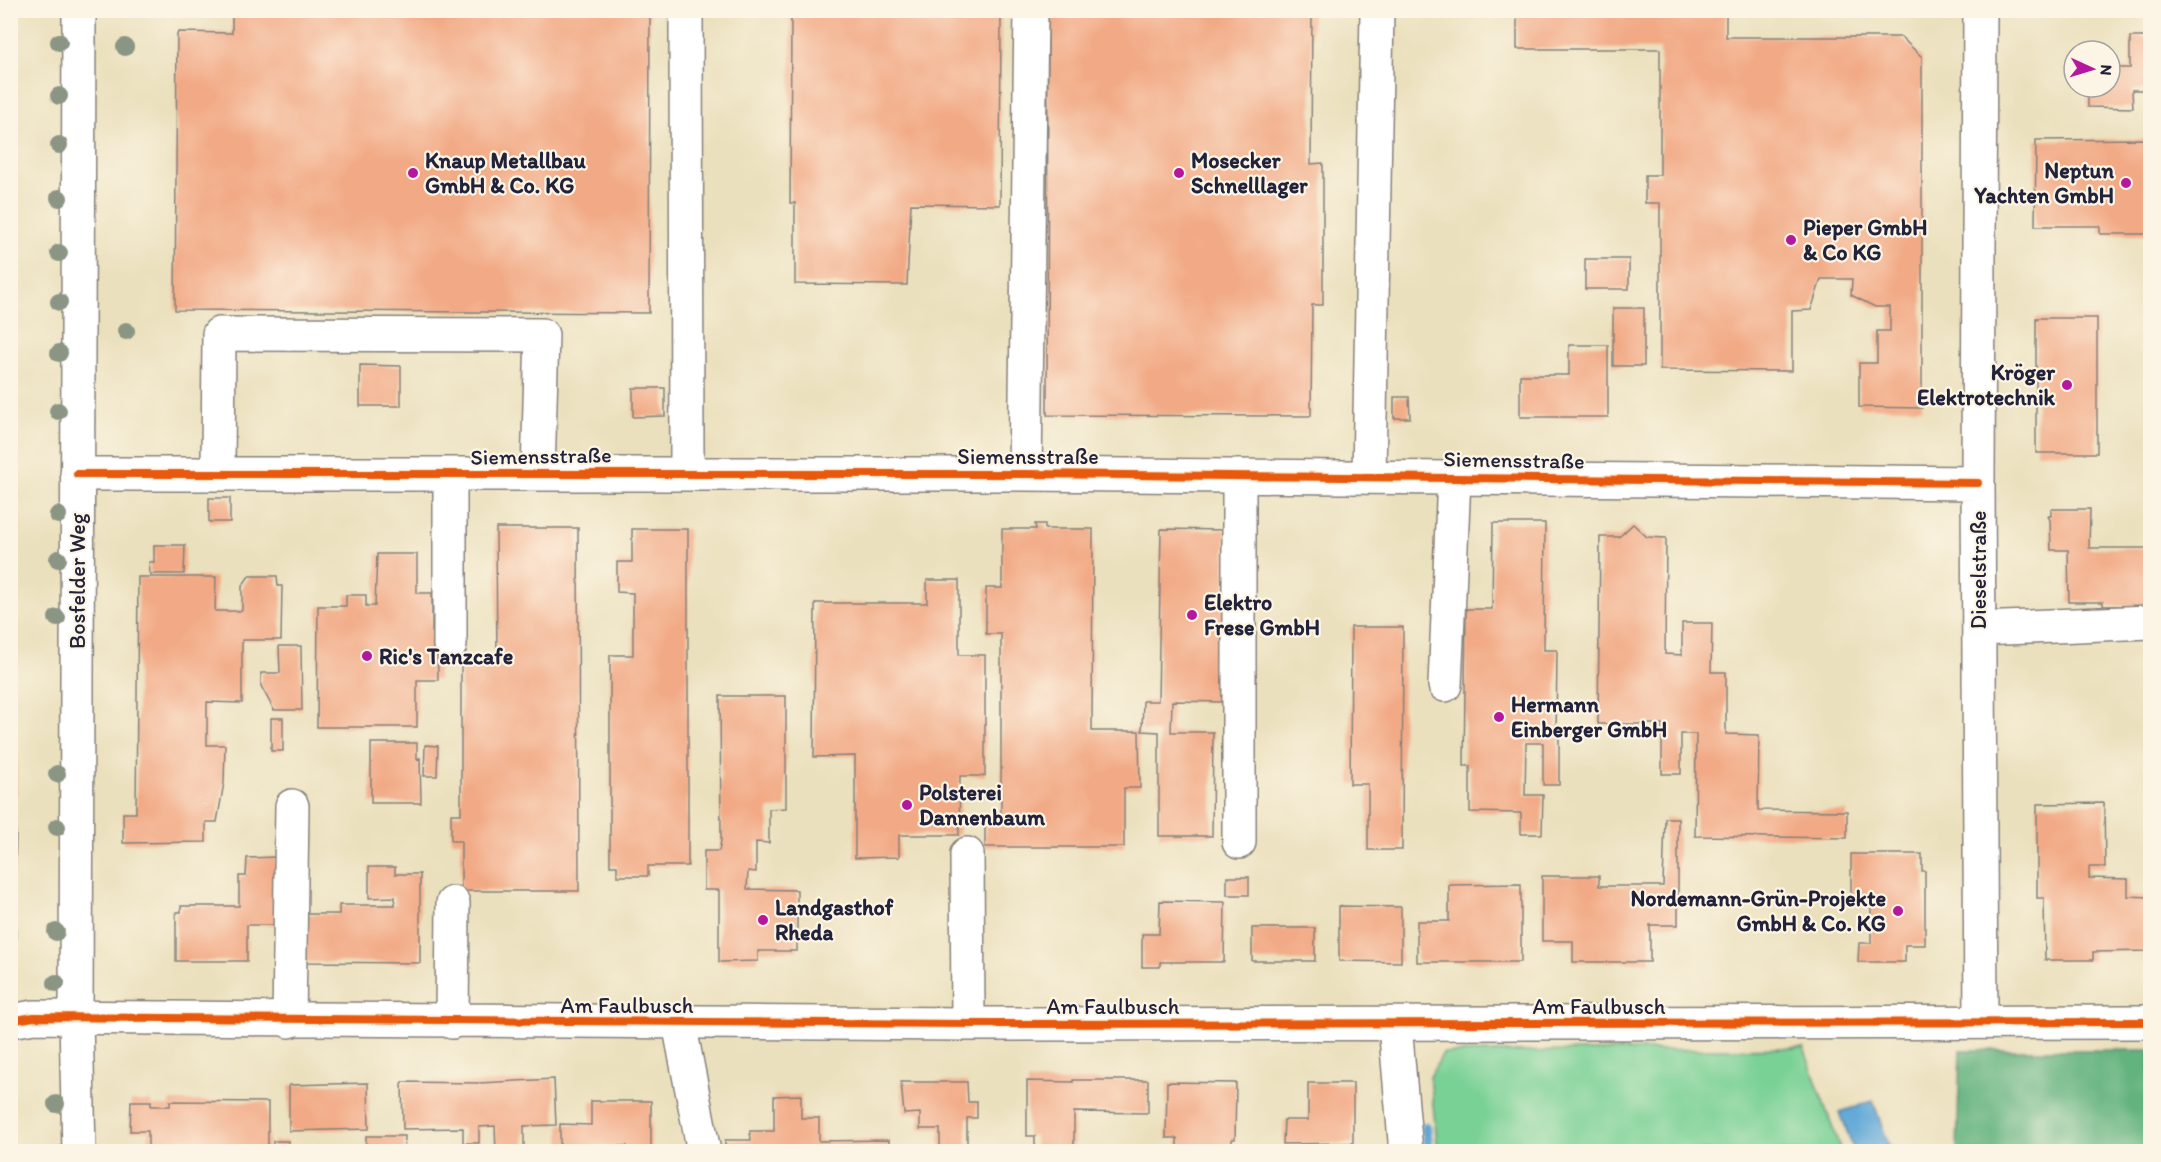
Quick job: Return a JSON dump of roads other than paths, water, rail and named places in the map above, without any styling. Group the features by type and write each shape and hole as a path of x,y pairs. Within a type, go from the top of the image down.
{"street":[{"name":"Bosfelder Weg","path":"79,10 76,1019 79,1152"},
{"path":"686,10 687,473"},
{"path":"1025,474 1031,10"},
{"path":"1370,477 1377,10"},
{"name":"Dieselstraße","path":"1980,10 1978,483 1981,1022"},
{"path":"218,473 219,334 542,335 538,473"},
{"name":"Siemensstraße","path":"77,474 1025,474 1978,483"},
{"path":"450,475 450,645"},
{"path":"1239,476 1239,842"},
{"path":"1445,685 1454,478"},
{"path":"1979,629 2151,622"},
{"path":"289,1021 292,806"},
{"path":"968,854 968,1024"},
{"path":"452,1022 453,903"},
{"name":"Am Faulbusch","path":"10,1021 34,1017 289,1021 968,1024 2151,1022"},
{"path":"679,1023 704,1152"},
{"path":"1395,1025 1406,1152"}],"water":[{"path":"1873,1101 1891,1151 1854,1151 1840,1112"}],"waterway":[{"path":"1426,1127 1429,1152"}],"place":[{"name":"Knaup Metallbau GmbH & Co. KG","path":"413,173"},
{"name":"Mosecker Schnelllager","path":"1179,173"},
{"name":"Neptun Yachten GmbH","path":"2126,183"},
{"name":"Pieper GmbH & Co KG","path":"1791,240"},
{"name":"Kröger Elektrotechnik","path":"2067,385"},
{"name":"Elektro Frese GmbH","path":"1192,615"},
{"name":"Ric's Tanzcafe","path":"367,656"},
{"name":"Hermann Einberger GmbH","path":"1499,717"},
{"name":"Polsterei Dannenbaum","path":"907,805"},
{"name":"Nordemann-Grün-Projekte GmbH & Co. KG","path":"1898,911"},
{"name":"Landgasthof Rheda","path":"763,920"}]}
